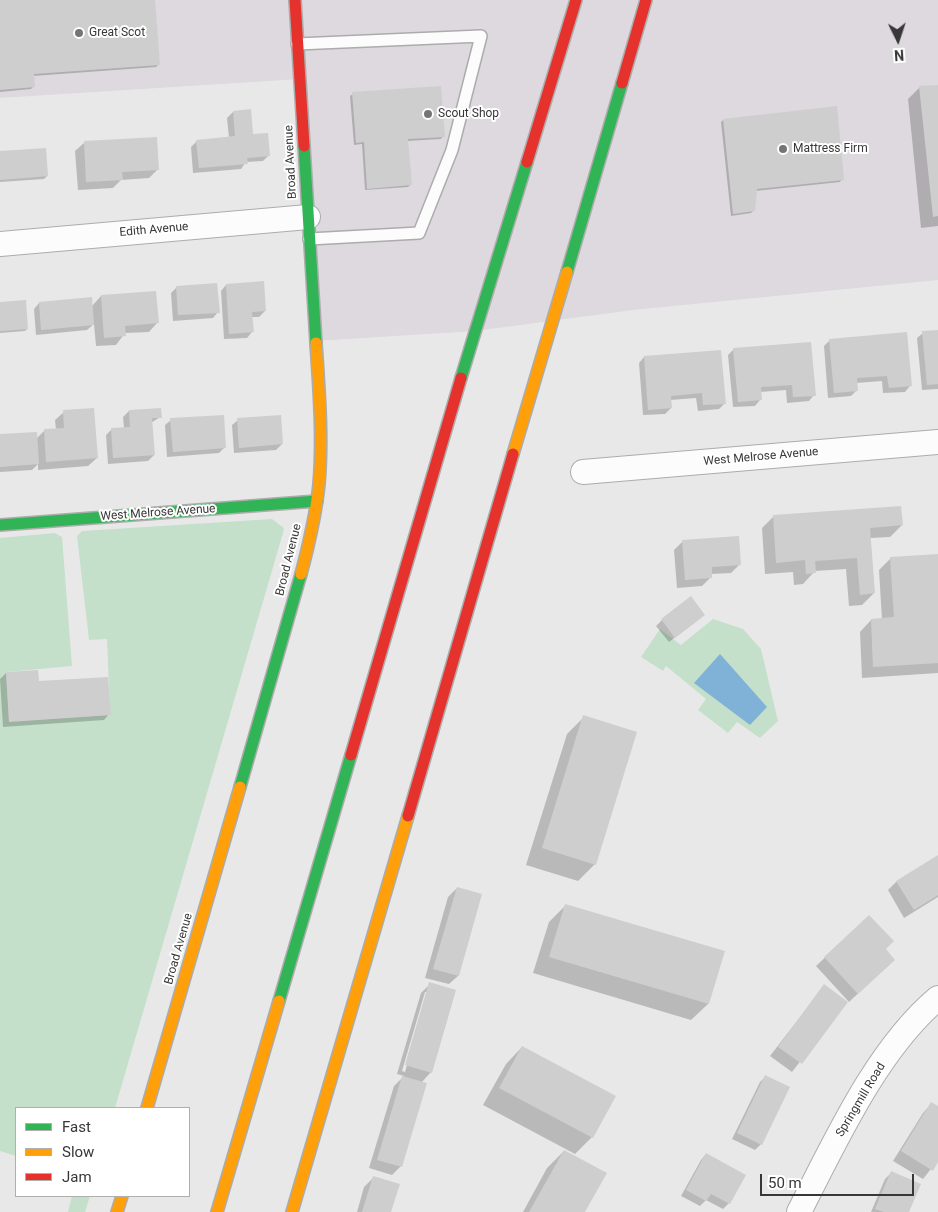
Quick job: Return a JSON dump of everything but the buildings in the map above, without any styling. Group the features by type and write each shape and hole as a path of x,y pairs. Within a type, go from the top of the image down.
{"main road":[{"name":"Broad Avenue","path":"147,1107 294,601 309,542 317,500 320,451 319,390 295,0"},
{"path":"217,1212 472,340 576,0"},
{"path":"292,1212 646,0"},
{"name":"West Melrose Avenue","path":"0,525 317,500"},
{"path":"118,1212 122,1197"}],"street":[{"name":"Edith Avenue","path":"0,244 309,228"},
{"name":"West Melrose Avenue","path":"584,472 938,442"},
{"name":"Springmill Road","path":"799,1212 867,1085 913,1023 938,998"}],"lane":[{"path":"298,44 481,36 452,150 419,233 309,228"}],"shaded area":[{"path":"0,0 938,0 938,280 633,310 475,331 316,341 300,79 0,98"}],"green space":[{"path":"272,519 284,528 115,1107 15,1107 15,1156 0,1151 0,538 55,533 62,537 72,666 6,672 9,721 110,715 107,639 89,640 77,536 82,531"},
{"path":"713,619 743,629 761,649 778,721 760,738 737,722 728,733 698,710 706,699 666,666 663,671 641,657 660,629 681,645"},
{"path":"72,1197 90,1197 85,1212 68,1212"}],"water":[{"path":"720,654 767,707 750,725 694,683"}],"traffic: fast":[{"path":"567,272 622,83"},
{"path":"304,146 316,343"},
{"path":"461,378 527,162"},
{"path":"0,525 317,501"},
{"path":"240,787 301,574"},
{"path":"279,1001 351,755"}],"traffic: slow":[{"path":"513,454 567,272"},
{"path":"301,574 312,529 319,484 321,431 316,343"},
{"path":"147,1107 240,787"},
{"path":"292,1212 408,816"},
{"path":"217,1212 279,1001"},
{"path":"117,1212 122,1197"}],"traffic: jam":[{"path":"295,0 304,146"},
{"path":"527,162 576,0"},
{"path":"622,83 646,0"},
{"path":"351,755 461,378"},
{"path":"408,816 513,454"}],"place":[{"name":"Great Scot","path":"79,33"},
{"name":"Scout Shop","path":"428,114"},
{"name":"Mattress Firm","path":"783,149"}]}
